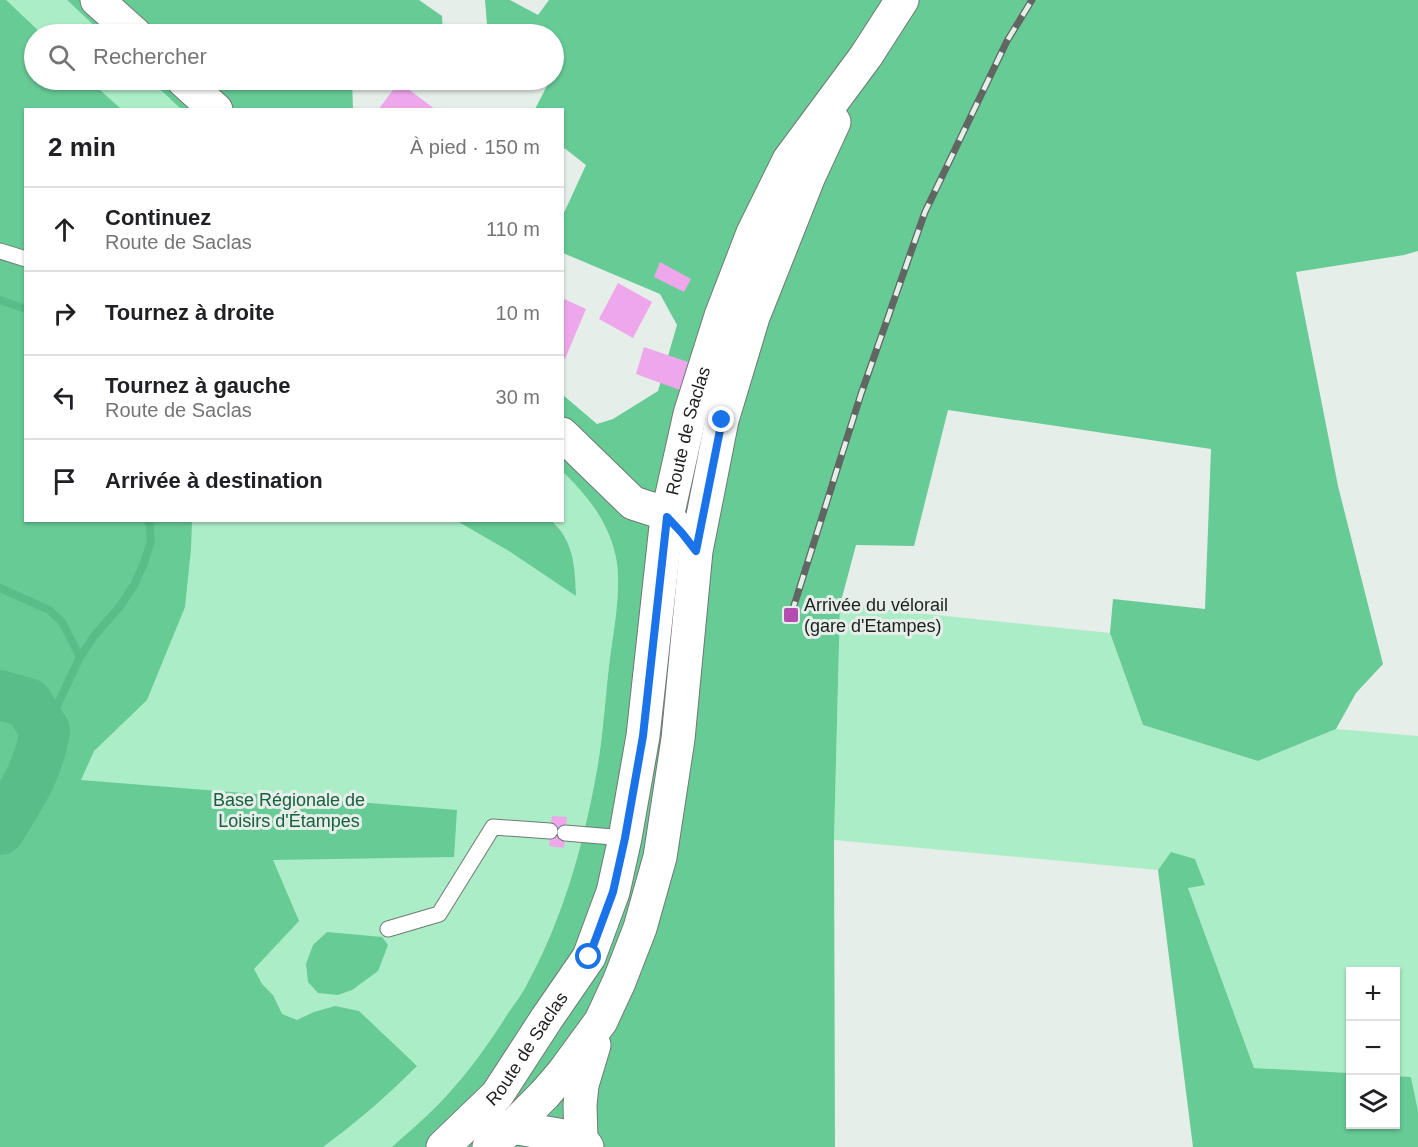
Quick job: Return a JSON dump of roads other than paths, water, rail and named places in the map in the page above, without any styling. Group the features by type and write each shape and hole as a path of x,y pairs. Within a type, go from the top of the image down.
{"main road":[{"path":"98,0 124,24"},
{"name":"Route de Saclas","path":"443,1147 497,1095 589,957 613,892 625,838 643,736 667,517 690,414 721,316 753,233 789,160 866,56 902,0"},
{"name":"Route de Saclas","path":"503,1140 563,1074 601,1021 640,928 660,857 678,739 696,551 722,420 753,316 809,176 866,56"},
{"path":"194,90 214,108"},
{"path":"566,440 633,503 658,511 667,517 696,551"},
{"path":"503,1140 512,1105 573,1017 589,957"},
{"path":"466,1124 503,1140 584,1143 580,1105 582,1085 601,1021"}],"lane":[{"path":"0,251 24,259"},
{"path":"388,929 439,914 493,827 625,838"}],"waterway":[{"path":"0,300 24,308"},
{"path":"45,731 80,657 134,585 151,541 149,522"},
{"path":"0,588 49,610 62,622 80,657"},
{"path":"0,695 28,703 45,731 33,771 0,830"}],"railway":[{"path":"791,615 861,394 925,212 1007,41 1032,0"}],"place":[{"name":"Arrivée du vélorail (gare d'Etampes)","path":"791,615"}],"park label":[{"name":"Base Régionale de Loisirs d'Étampes","path":"289,810"}]}
